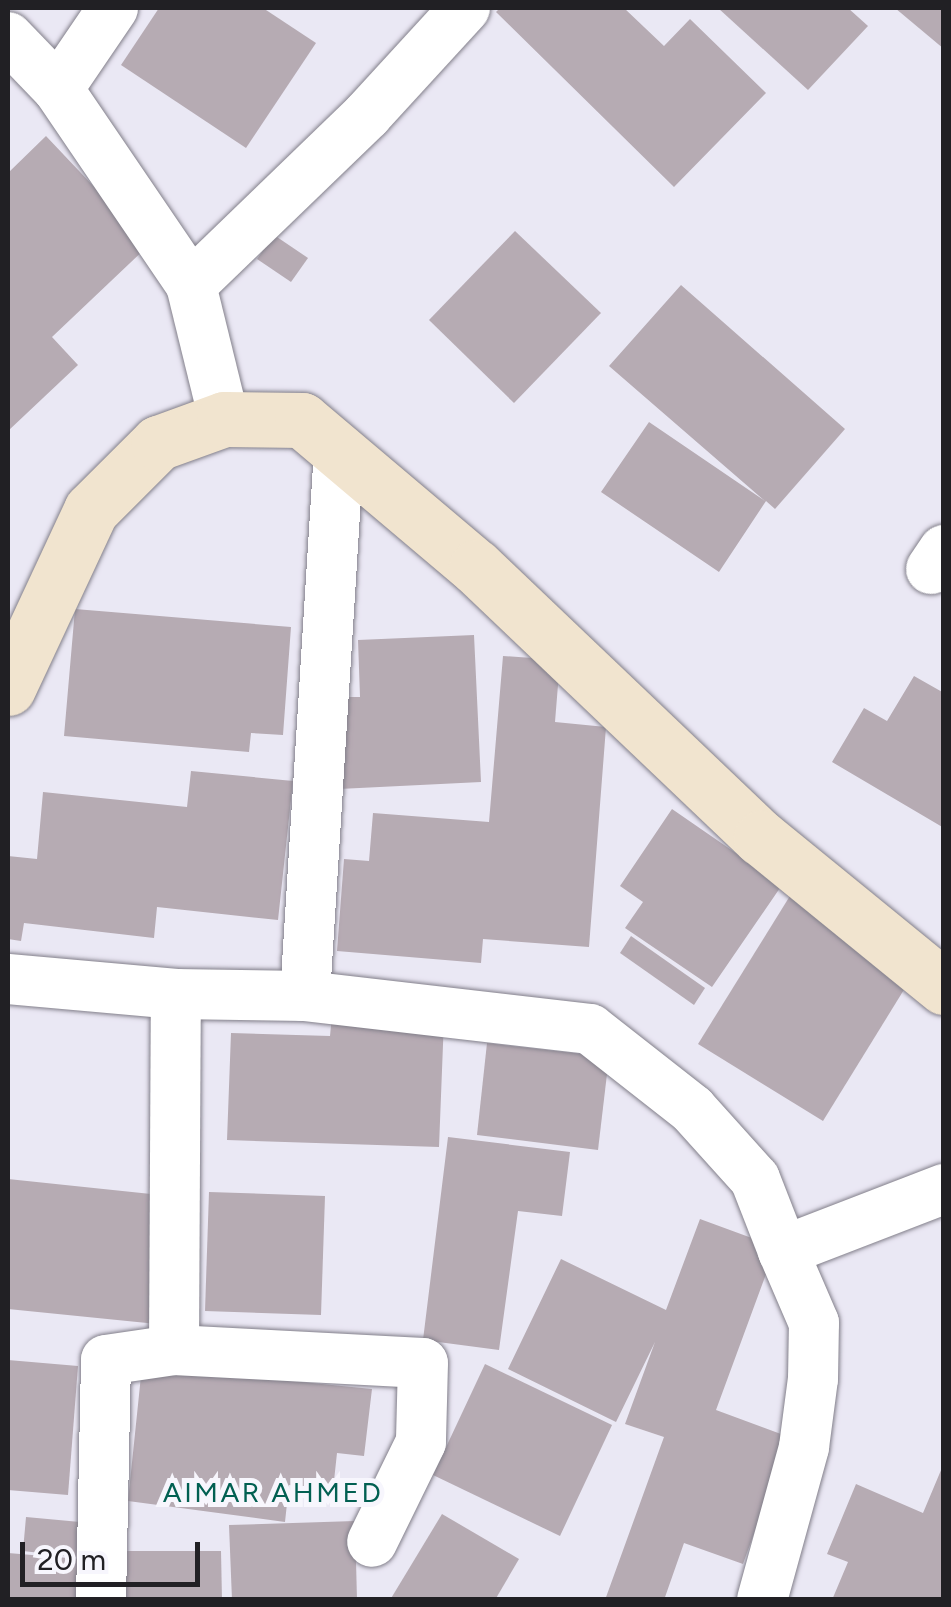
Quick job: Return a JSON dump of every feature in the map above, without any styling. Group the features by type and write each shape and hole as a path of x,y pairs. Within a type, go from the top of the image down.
{"main road":[{"path":"8,688 91,510 158,443 224,418 302,420 476,566 761,838 944,987"}],"street":[{"path":"58,89 113,8"},
{"path":"191,285 367,115 465,8"},
{"path":"8,37 58,89 191,285 224,418"},
{"path":"305,996 339,448"},
{"path":"8,979 176,994 305,996 590,1030 692,1109 755,1179 814,1323 813,1379 804,1447 762,1600"},
{"path":"174,1350 176,994"},
{"path":"783,1251 944,1188"},
{"path":"102,1600 106,1360 174,1350 423,1363 420,1442 372,1542"}],"building":[{"path":"159,8 263,8 316,43 246,148 121,65"},
{"path":"500,8 624,8 664,46 690,19 766,93 674,187 496,12"},
{"path":"718,8 848,8 868,26 808,90"},
{"path":"895,8 944,8 944,49"},
{"path":"46,136 149,245 52,337 78,365 8,431 8,173"},
{"path":"515,231 601,313 514,403 429,320"},
{"path":"274,235 308,258 291,282 257,259"},
{"path":"681,285 845,429 775,509 766,501 719,572 601,492 649,422 765,501 609,366"},
{"path":"75,609 291,627 283,735 251,733 249,752 64,736"},
{"path":"474,635 481,782 339,789 335,697 360,697 358,640"},
{"path":"503,656 560,660 555,722 606,727 589,947 483,939 481,963 337,951 344,859 369,861 373,813 489,822"},
{"path":"914,676 944,693 944,828 832,762 864,708 887,721"},
{"path":"191,771 293,781 278,920 157,907 154,938 24,923 21,941 8,939 8,856 37,859 43,792 187,807"},
{"path":"672,809 782,885 712,987 625,928 643,902 620,886"},
{"path":"793,891 918,967 823,1121 698,1044"},
{"path":"631,936 705,988 694,1005 620,953"},
{"path":"332,1015 444,1019 439,1147 227,1140 231,1033 330,1036"},
{"path":"487,1043 609,1057 598,1150 477,1135"},
{"path":"448,1137 570,1152 562,1216 518,1211 499,1350 423,1340"},
{"path":"8,1179 170,1196 157,1324 8,1309"},
{"path":"209,1192 325,1196 321,1315 205,1311"},
{"path":"700,1219 776,1247 716,1410 789,1437 743,1564 684,1543 664,1600 605,1600 664,1437 625,1424 655,1342 616,1422 508,1369 561,1259 666,1310"},
{"path":"8,1360 78,1366 68,1495 8,1490"},
{"path":"485,1364 612,1425 560,1536 433,1475"},
{"path":"142,1366 372,1389 364,1456 337,1453 333,1490 289,1485 285,1522 128,1501"},
{"path":"944,1463 944,1600 832,1600 848,1562 827,1554 856,1484 923,1513"},
{"path":"442,1514 519,1559 495,1600 390,1600"},
{"path":"26,1517 80,1522 76,1557 23,1551"},
{"path":"355,1521 357,1600 232,1600 229,1525"},
{"path":"122,1551 221,1551 222,1600 123,1600"},
{"path":"8,1553 80,1559 77,1600 8,1600"}],"district":[{"name":"AIMAR AHMED","path":"273,1492"}]}
